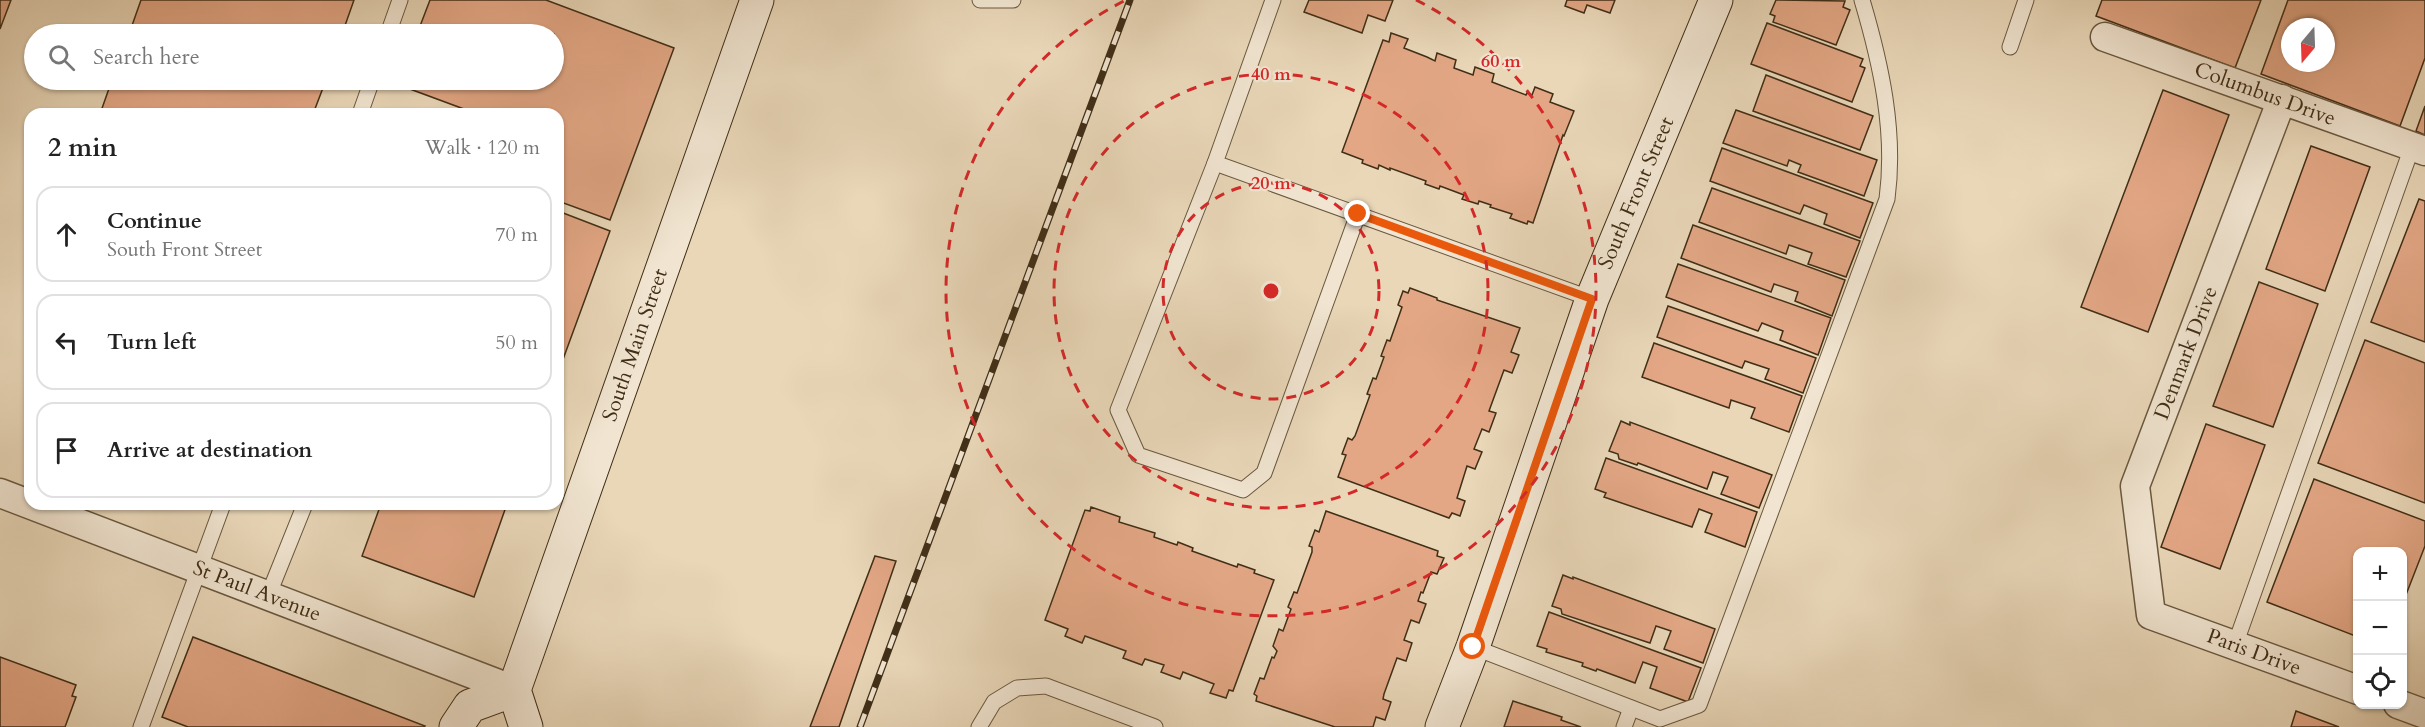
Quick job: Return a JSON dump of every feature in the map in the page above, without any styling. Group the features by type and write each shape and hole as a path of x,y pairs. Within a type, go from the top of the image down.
{"main road":[{"name":"South Front Street","path":"1442,727 1473,647 1592,299 1716,0"},
{"name":"South Main Street","path":"514,690 752,1"},
{"path":"456,727 470,706 514,690 526,727"}],"street":[{"name":"Columbus Drive","path":"2105,37 2418,149"},
{"name":"Denmark Drive","path":"2151,615 2135,486 2282,99"},
{"name":"St Paul Avenue","path":"0,493 24,502"},
{"name":"St Paul Avenue","path":"45,510 514,690"},
{"name":"Paris Drive","path":"2151,615 2353,688"},
{"path":"2407,708 2425,714"},
{"path":"2422,727 2425,719"}],"lane":[{"path":"392,24 400,0"},
{"path":"980,0 1013,0"},
{"path":"1273,0 1215,163 1118,410 1138,455 1243,490 1264,473 1358,214"},
{"path":"1473,647 1660,719 1699,705 1887,199 1890,175 1887,113 1875,42 1862,0"},
{"path":"2010,47 2026,0"},
{"path":"362,108 368,90"},
{"path":"2235,645 2418,149"},
{"path":"1215,163 1592,299"},
{"path":"141,727 221,510"},
{"path":"268,596 303,510"},
{"path":"979,727 994,702 1017,688 1046,686 1144,725"},
{"path":"1624,727 1631,708"}],"building":[{"path":"0,0 11,0 0,29"},
{"path":"141,0 354,0 346,24 133,24"},
{"path":"430,0 546,0 674,48 610,220 564,203 564,108 461,108 413,90 564,90 564,24 421,24"},
{"path":"1309,0 1393,0 1385,21 1368,15 1362,33 1304,12"},
{"path":"1567,0 1615,0 1610,13 1587,5 1584,13 1565,6"},
{"path":"1776,0 1845,1 1843,7 1850,10 1836,45 1773,22 1775,16 1770,14"},
{"path":"2102,0 2261,0 2235,68 2096,16"},
{"path":"2288,0 2425,0 2425,58 2400,126 2261,74 2281,19 2281,72 2335,72 2335,18 2281,18"},
{"path":"1767,23 1863,59 1860,66 1865,68 1852,102 1751,64"},
{"path":"1391,33 1408,39 1404,48 1435,61 1437,53 1456,60 1454,68 1473,75 1475,67 1494,74 1492,82 1526,95 1527,93 1532,95 1535,87 1553,94 1550,102 1574,111 1563,135 1533,223 1528,221 1527,224 1510,218 1512,214 1490,207 1491,205 1462,199 1464,195 1440,186 1439,189 1425,184 1426,181 1390,168 1390,170 1379,165 1378,169 1342,152 1383,40 1389,42"},
{"path":"1766,75 1873,116 1860,150 1753,111"},
{"path":"108,90 322,90 315,108 102,108"},
{"path":"2163,90 2229,115 2148,332 2081,307"},
{"path":"2425,106 2425,135 2416,131"},
{"path":"1736,110 1877,160 1864,196 1798,172 1801,165 1789,160 1787,166 1723,143"},
{"path":"2311,146 2370,167 2325,291 2266,269"},
{"path":"1722,148 1873,203 1860,238 1824,224 1827,214 1804,205 1800,214 1710,181"},
{"path":"1712,188 1860,241 1846,277 1808,264 1812,253 1789,245 1786,254 1699,222"},
{"path":"2419,199 2425,201 2425,342 2371,322"},
{"path":"564,213 610,231 564,357"},
{"path":"1693,225 1845,280 1832,316 1795,301 1798,292 1774,284 1771,292 1681,258"},
{"path":"1678,264 1831,318 1818,355 1780,340 1783,331 1762,323 1758,331 1666,297"},
{"path":"2259,282 2318,304 2273,427 2213,406"},
{"path":"1410,288 1437,298 1437,300 1520,328 1511,352 1519,355 1512,373 1504,370 1489,411 1496,413 1489,432 1482,429 1474,449 1482,452 1475,469 1467,466 1457,498 1465,501 1460,516 1452,513 1449,518 1338,477 1346,455 1342,454 1348,438 1352,440 1355,436 1370,395 1367,394 1373,378 1376,379 1384,357 1381,356 1387,340 1390,341 1402,307 1398,305 1403,291 1408,293"},
{"path":"1668,306 1816,358 1803,393 1765,379 1769,369 1745,361 1742,368 1657,337"},
{"path":"2365,340 2425,363 2425,503 2318,463"},
{"path":"1654,343 1802,396 1789,432 1751,418 1755,408 1731,400 1729,408 1642,377"},
{"path":"1621,421 1630,425 1630,422 1772,475 1759,508 1721,494 1728,477 1713,472 1707,489 1638,463 1637,465 1619,459 1618,454 1609,451"},
{"path":"2206,424 2265,445 2220,569 2161,547"},
{"path":"1606,458 1757,512 1745,547 1705,532 1712,514 1699,509 1692,527 1604,497 1606,493 1595,489"},
{"path":"2314,479 2425,521 2425,546 2407,592 2407,547 2353,547 2353,635 2267,602"},
{"path":"1091,507 1120,517 1119,522 1155,533 1154,537 1177,545 1178,542 1193,548 1192,551 1237,567 1238,564 1255,570 1254,573 1274,580 1233,691 1229,690 1226,698 1210,693 1214,684 1183,672 1180,679 1161,672 1164,665 1145,659 1142,665 1123,658 1126,651 1085,636 1082,643 1065,636 1068,629 1045,620 1085,510 1090,511"},
{"path":"379,510 505,510 474,597 362,556"},
{"path":"1326,511 1438,551 1437,556 1444,558 1437,574 1431,572 1423,593 1421,592 1418,601 1426,604 1419,623 1411,620 1404,640 1412,643 1406,661 1397,658 1384,694 1383,699 1391,702 1385,720 1376,717 1373,727 1335,727 1256,701 1257,696 1254,694 1260,678 1264,679 1272,657 1274,658 1277,651 1273,646 1279,629 1283,631 1291,609 1288,607 1294,592 1297,593 1312,552 1312,547 1309,546 1315,530 1319,532"},
{"path":"875,556 896,561 839,727 810,727"},
{"path":"1563,575 1715,629 1703,663 1664,649 1671,631 1656,626 1650,643 1562,614 1561,609 1552,606"},
{"path":"1549,612 1701,668 1688,702 1650,688 1657,667 1643,662 1635,683 1546,652 1547,649 1537,646"},
{"path":"193,637 425,726 188,727 162,717"},
{"path":"0,657 76,685 72,696 76,697 65,727 0,727"},
{"path":"1513,701 1562,717 1561,720 1581,727 1504,727"},
{"path":"2296,711 2339,727 2291,727"}],"railway":[{"path":"860,727 1130,0"}],"route":[{"path":"1358,214 1592,299 1473,647"}]}
